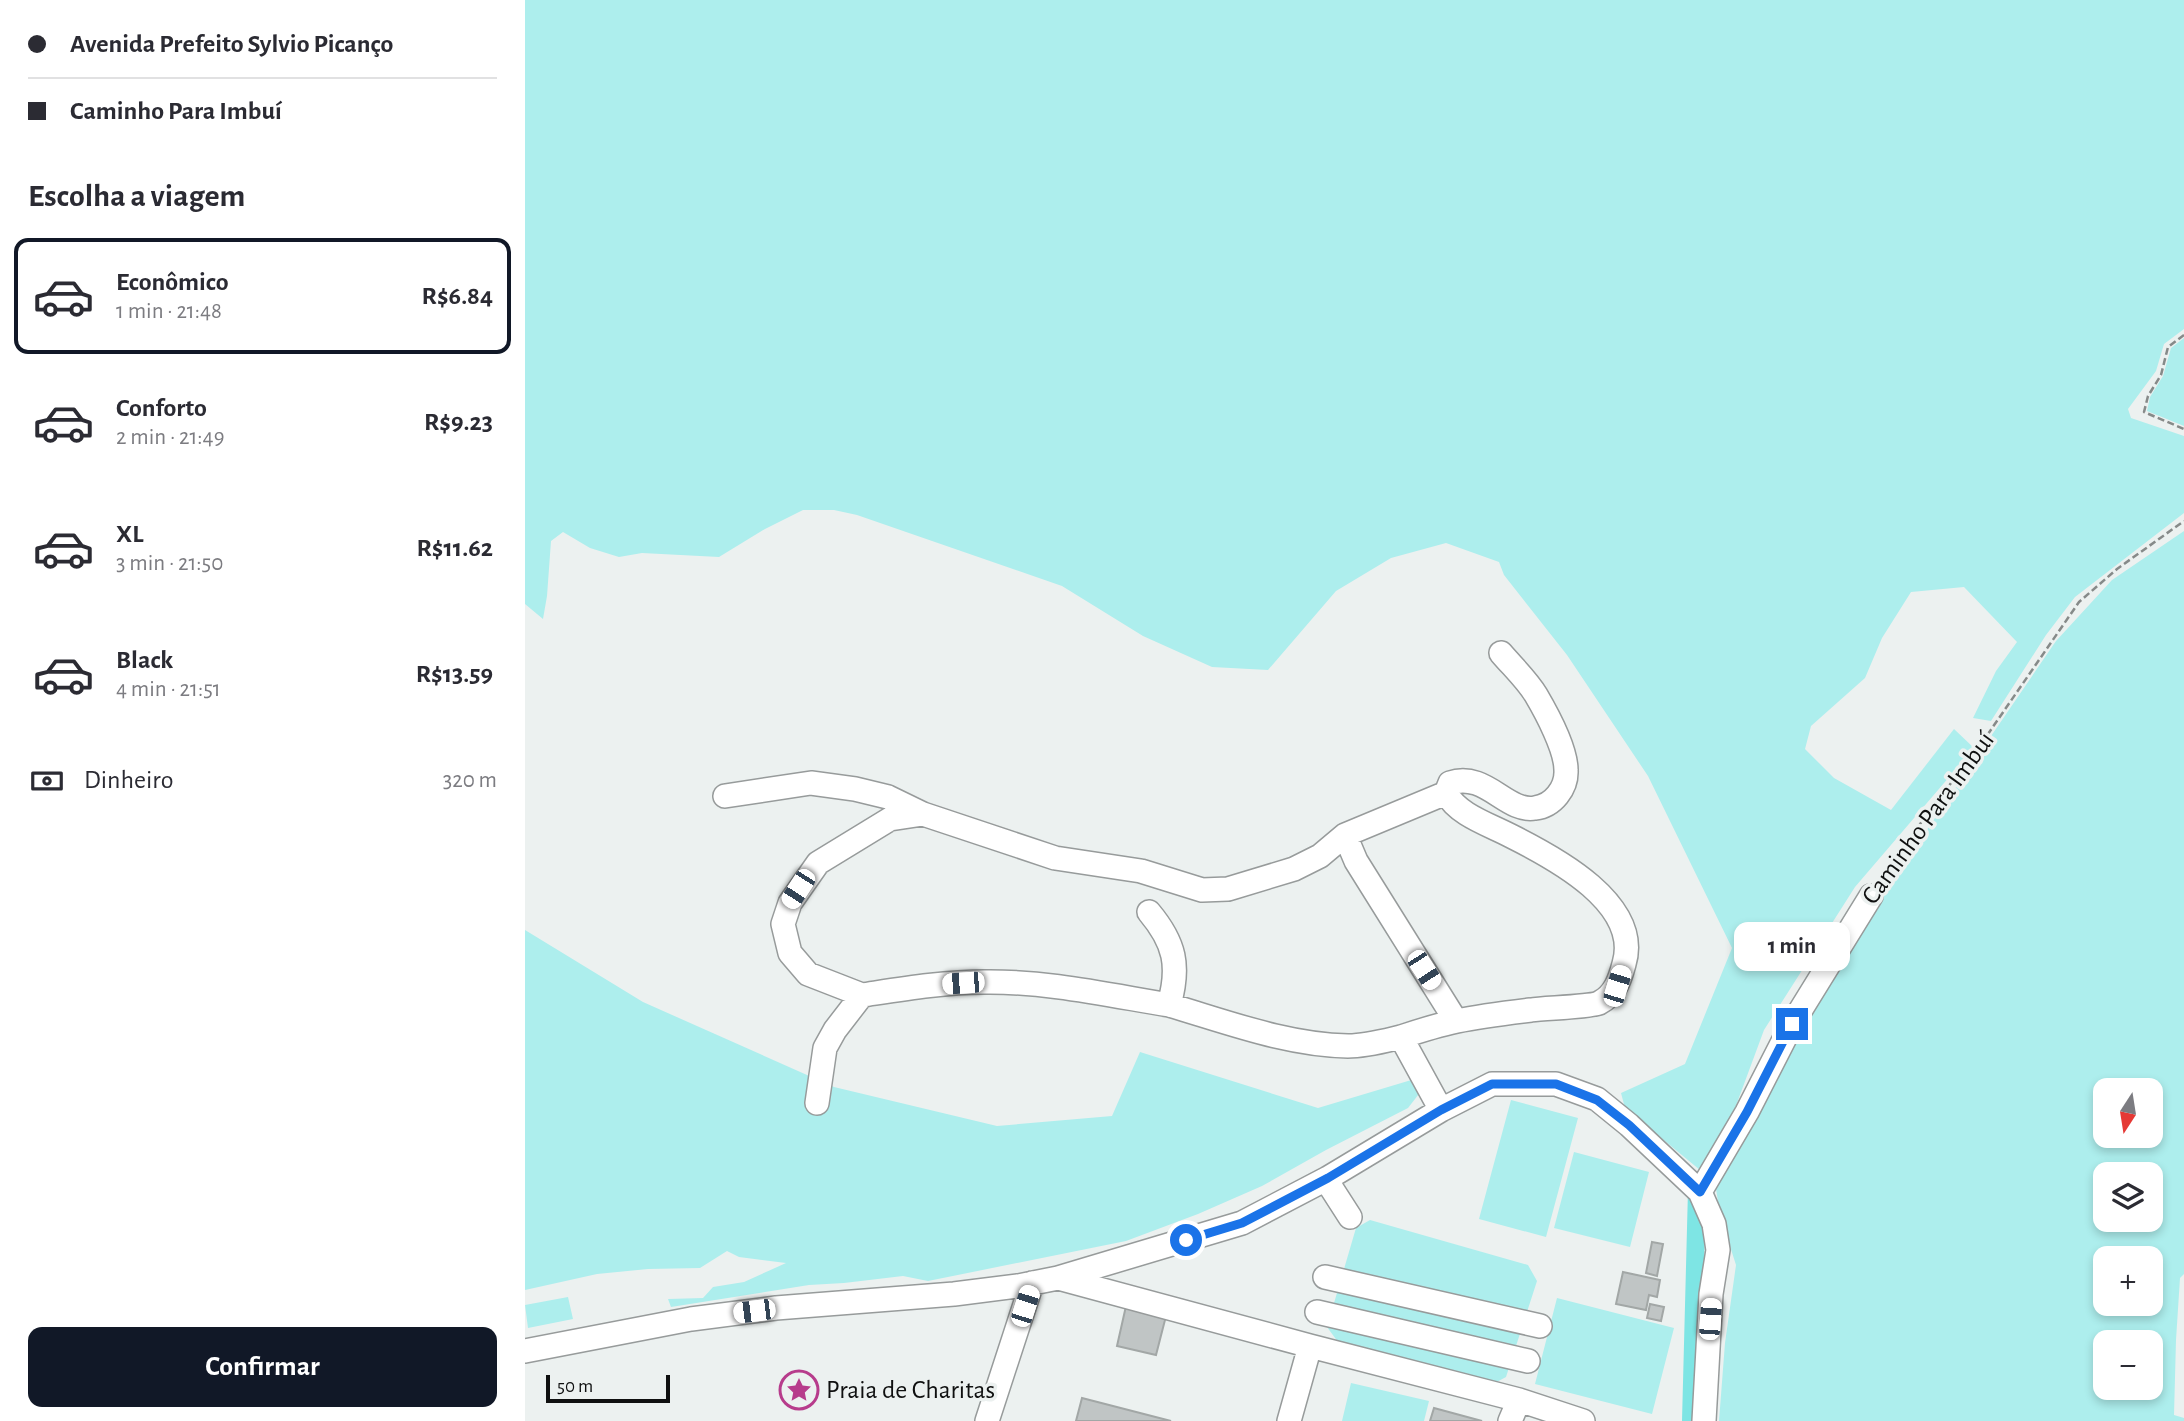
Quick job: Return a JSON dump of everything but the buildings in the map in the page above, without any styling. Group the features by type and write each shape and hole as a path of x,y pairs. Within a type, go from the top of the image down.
{"street":[{"path":"725,796 811,783 855,789 888,797 923,814 1055,858 1141,871 1202,890 1228,889 1294,869 1320,856 1345,835 1446,793 1450,783 1462,779 1479,783 1519,805 1534,809 1552,802 1562,789 1567,770 1558,739 1535,693 1501,653"},
{"path":"923,814 890,819 844,845 818,863 789,903 783,925 790,953 808,974 862,995 920,986 985,982 1067,988 1169,1005 1302,1041 1348,1046 1371,1044 1457,1021 1599,1003 1617,986 1627,953 1624,926 1610,905 1581,877 1531,846 1462,811 1451,802 1446,793"},
{"path":"1345,835 1356,862 1457,1021"},
{"name":"Caminho Para Imbuí","path":"1700,1192 1747,1112 1792,1024 1871,896"},
{"path":"1149,912 1164,931 1173,955 1174,986 1169,1005"},
{"path":"817,1103 825,1048 835,1030 862,995"},
{"path":"1401,1037 1441,1110"},
{"path":"525,1351 691,1319 776,1308 954,1294 1058,1278 1242,1223 1328,1178 1441,1110 1492,1084 1556,1084 1597,1100 1629,1125 1700,1192 1714,1224 1717,1250 1711,1294 1704,1421"},
{"path":"1328,1178 1350,1217"},
{"path":"1325,1277 1540,1326"},
{"path":"1058,1278 1520,1400 1583,1421"},
{"path":"987,1421 1025,1285"},
{"path":"1317,1312 1528,1361"},
{"path":"1289,1421 1310,1346"},
{"path":"1510,1421 1520,1400"}],"path":[{"path":"2184,335 2168,347 2161,375 2148,396 2144,412 2184,429"},
{"name":"Caminho Para Imbuí","path":"1871,896 1905,844 1988,734 2080,602 2117,569 2184,521"}],"shaded area":[{"path":"525,0 2184,0 2184,329 2164,344 2156,371 2128,409 2131,418 2184,436 2184,513 2075,597 2046,635 1991,721 1973,718 1996,671 2017,642 1964,587 1911,592 1882,638 1865,678 1811,726 1805,749 1834,778 1891,810 1954,729 1974,748 1855,887 1764,1030 1734,1111 1706,1175 1625,1108 1621,1093 1685,1064 1732,948 1648,776 1567,655 1504,575 1499,562 1446,543 1391,558 1336,591 1268,670 1212,667 1143,636 1062,586 857,515 834,510 803,510 719,557 642,553 619,557 590,548 563,532 551,541 543,619 525,604"},
{"path":"2184,338 2184,426 2147,411 2150,397 2163,376 2171,348"},
{"path":"2184,531 2184,1274 2180,1278 2174,1415 2184,1418 2184,1421 1719,1421 1725,1343 1736,1265 1720,1215 1715,1182 1784,1027 1922,837 2056,641 2112,580"},
{"path":"525,930 643,1002 834,1087 997,1126 1112,1116 1140,1052 1318,1108 1418,1078 1422,1090 1408,1108 1262,1186 1126,1241 928,1281 903,1276 809,1285 671,1307 668,1299 703,1298 713,1287 744,1282 786,1263 739,1257 727,1251 700,1268 597,1274 525,1290"},
{"path":"1511,1100 1578,1118 1546,1237 1479,1219"},
{"path":"1574,1152 1649,1172 1630,1247 1554,1228"},
{"path":"1370,1220 1528,1265 1537,1281 1506,1377 1491,1385 1338,1342 1327,1327 1356,1228"},
{"path":"568,1297 573,1319 528,1328 525,1305"},
{"path":"1557,1298 1674,1328 1652,1414 1535,1384"},
{"path":"1351,1383 1429,1401 1424,1421 1342,1421"}],"waterway":[{"path":"1691,1421 1697,1190"}],"place":[{"name":"Praia de Charitas","path":"799,1390"}],"route":[{"path":"1186,1240 1242,1223 1328,1178 1441,1110 1492,1084 1556,1084 1597,1100 1629,1125 1700,1192 1760,1089 1792,1024"}]}
